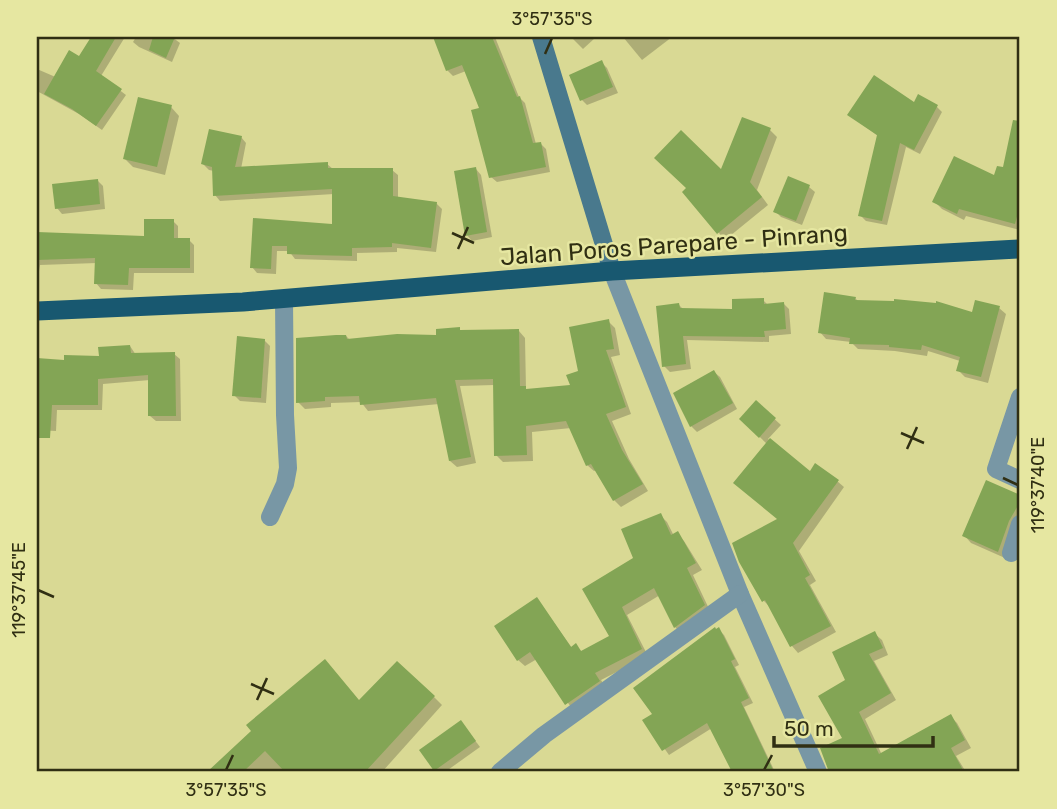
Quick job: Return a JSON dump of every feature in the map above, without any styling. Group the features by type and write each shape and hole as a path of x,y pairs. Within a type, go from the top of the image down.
{"highway":[{"name":"Jalan Poros Parepare - Pinrang","path":"37,311 284,299 612,271 1020,249"}],"main road":[{"path":"541,37 612,271"}],"street":[{"path":"612,271 740,594 818,772"},
{"path":"270,517 285,484 288,468 284,299"},
{"path":"1020,397 996,469 1020,480"},
{"path":"1011,553 1020,524"},
{"path":"500,772 544,735 740,594"}],"building":[{"path":"91,37 116,37 96,71 122,89 96,126 44,94 69,50 79,56"},
{"path":"153,37 175,37 166,58 149,50"},
{"path":"433,37 492,37 517,97 520,96 533,143 541,142 546,167 489,178 471,110 479,108 462,65 446,71"},
{"path":"602,60 613,87 580,101 569,75"},
{"path":"874,75 914,102 918,94 938,105 914,150 900,143 882,221 858,216 877,135 847,115"},
{"path":"138,97 172,105 157,167 123,159"},
{"path":"742,117 771,128 750,182 762,197 717,234 682,192 686,188 654,158 681,130 721,169"},
{"path":"1013,120 1020,121 1020,205 1015,224 959,209 957,214 932,202 954,156 994,175 997,166 1003,167"},
{"path":"209,129 242,136 235,167 328,162 328,168 393,168 393,196 437,202 431,248 392,243 392,247 352,248 352,256 287,254 287,246 272,246 271,269 250,268 253,218 332,224 332,189 213,196 212,167 201,164"},
{"path":"476,167 487,232 465,236 454,171"},
{"path":"788,176 810,185 796,221 773,212"},
{"path":"98,179 100,204 55,209 52,184"},
{"path":"144,219 174,219 174,238 190,238 190,268 129,268 128,285 94,284 95,258 37,260 37,232 144,236"},
{"path":"824,292 856,297 855,300 936,301 972,312 975,300 1000,306 981,377 956,371 960,357 922,345 921,350 889,345 849,344 850,338 818,333"},
{"path":"764,298 764,304 784,302 786,329 764,331 765,337 683,336 686,364 662,367 656,306 679,303 680,308 732,309 732,299"},
{"path":"609,319 614,349 606,350 626,407 606,414 622,450 643,484 613,501 591,464 586,466 566,421 526,426 527,455 494,456 493,379 455,380 471,457 449,461 436,398 360,405 359,396 325,397 325,401 296,403 296,338 336,335 346,335 347,339 397,334 436,335 436,329 460,327 460,330 519,329 520,386 526,386 526,389 570,385 566,375 578,371 569,327"},
{"path":"237,336 265,339 261,398 232,396"},
{"path":"130,345 131,353 175,352 176,416 148,416 148,375 98,379 98,405 52,405 50,438 37,438 37,358 64,360 64,355 99,356 98,347"},
{"path":"714,370 733,403 690,427 673,393"},
{"path":"756,400 776,418 759,438 739,419"},
{"path":"770,438 810,471 815,463 839,480 793,543 810,575 805,578 831,626 790,647 765,600 762,602 739,562 732,543 777,519 733,483"},
{"path":"986,480 1020,495 1020,502 1009,521 998,552 962,536"},
{"path":"661,513 671,535 678,531 696,563 687,568 705,605 674,628 654,588 622,607 642,649 595,673 600,681 565,705 530,652 517,661 494,626 537,597 571,647 576,643 581,651 609,636 582,589 633,558 621,529"},
{"path":"715,627 719,627 735,659 731,661 749,698 741,702 774,772 732,772 707,723 662,751 642,720 652,714 633,688"},
{"path":"875,631 883,648 869,654 891,693 859,712 879,754 951,714 965,740 951,748 964,772 829,772 820,748 842,738 818,696 845,680 832,652"},
{"path":"325,659 359,700 397,661 435,696 365,772 285,772 265,751 243,772 207,772 251,731 246,725"},
{"path":"461,720 476,741 434,771 419,750"}]}
